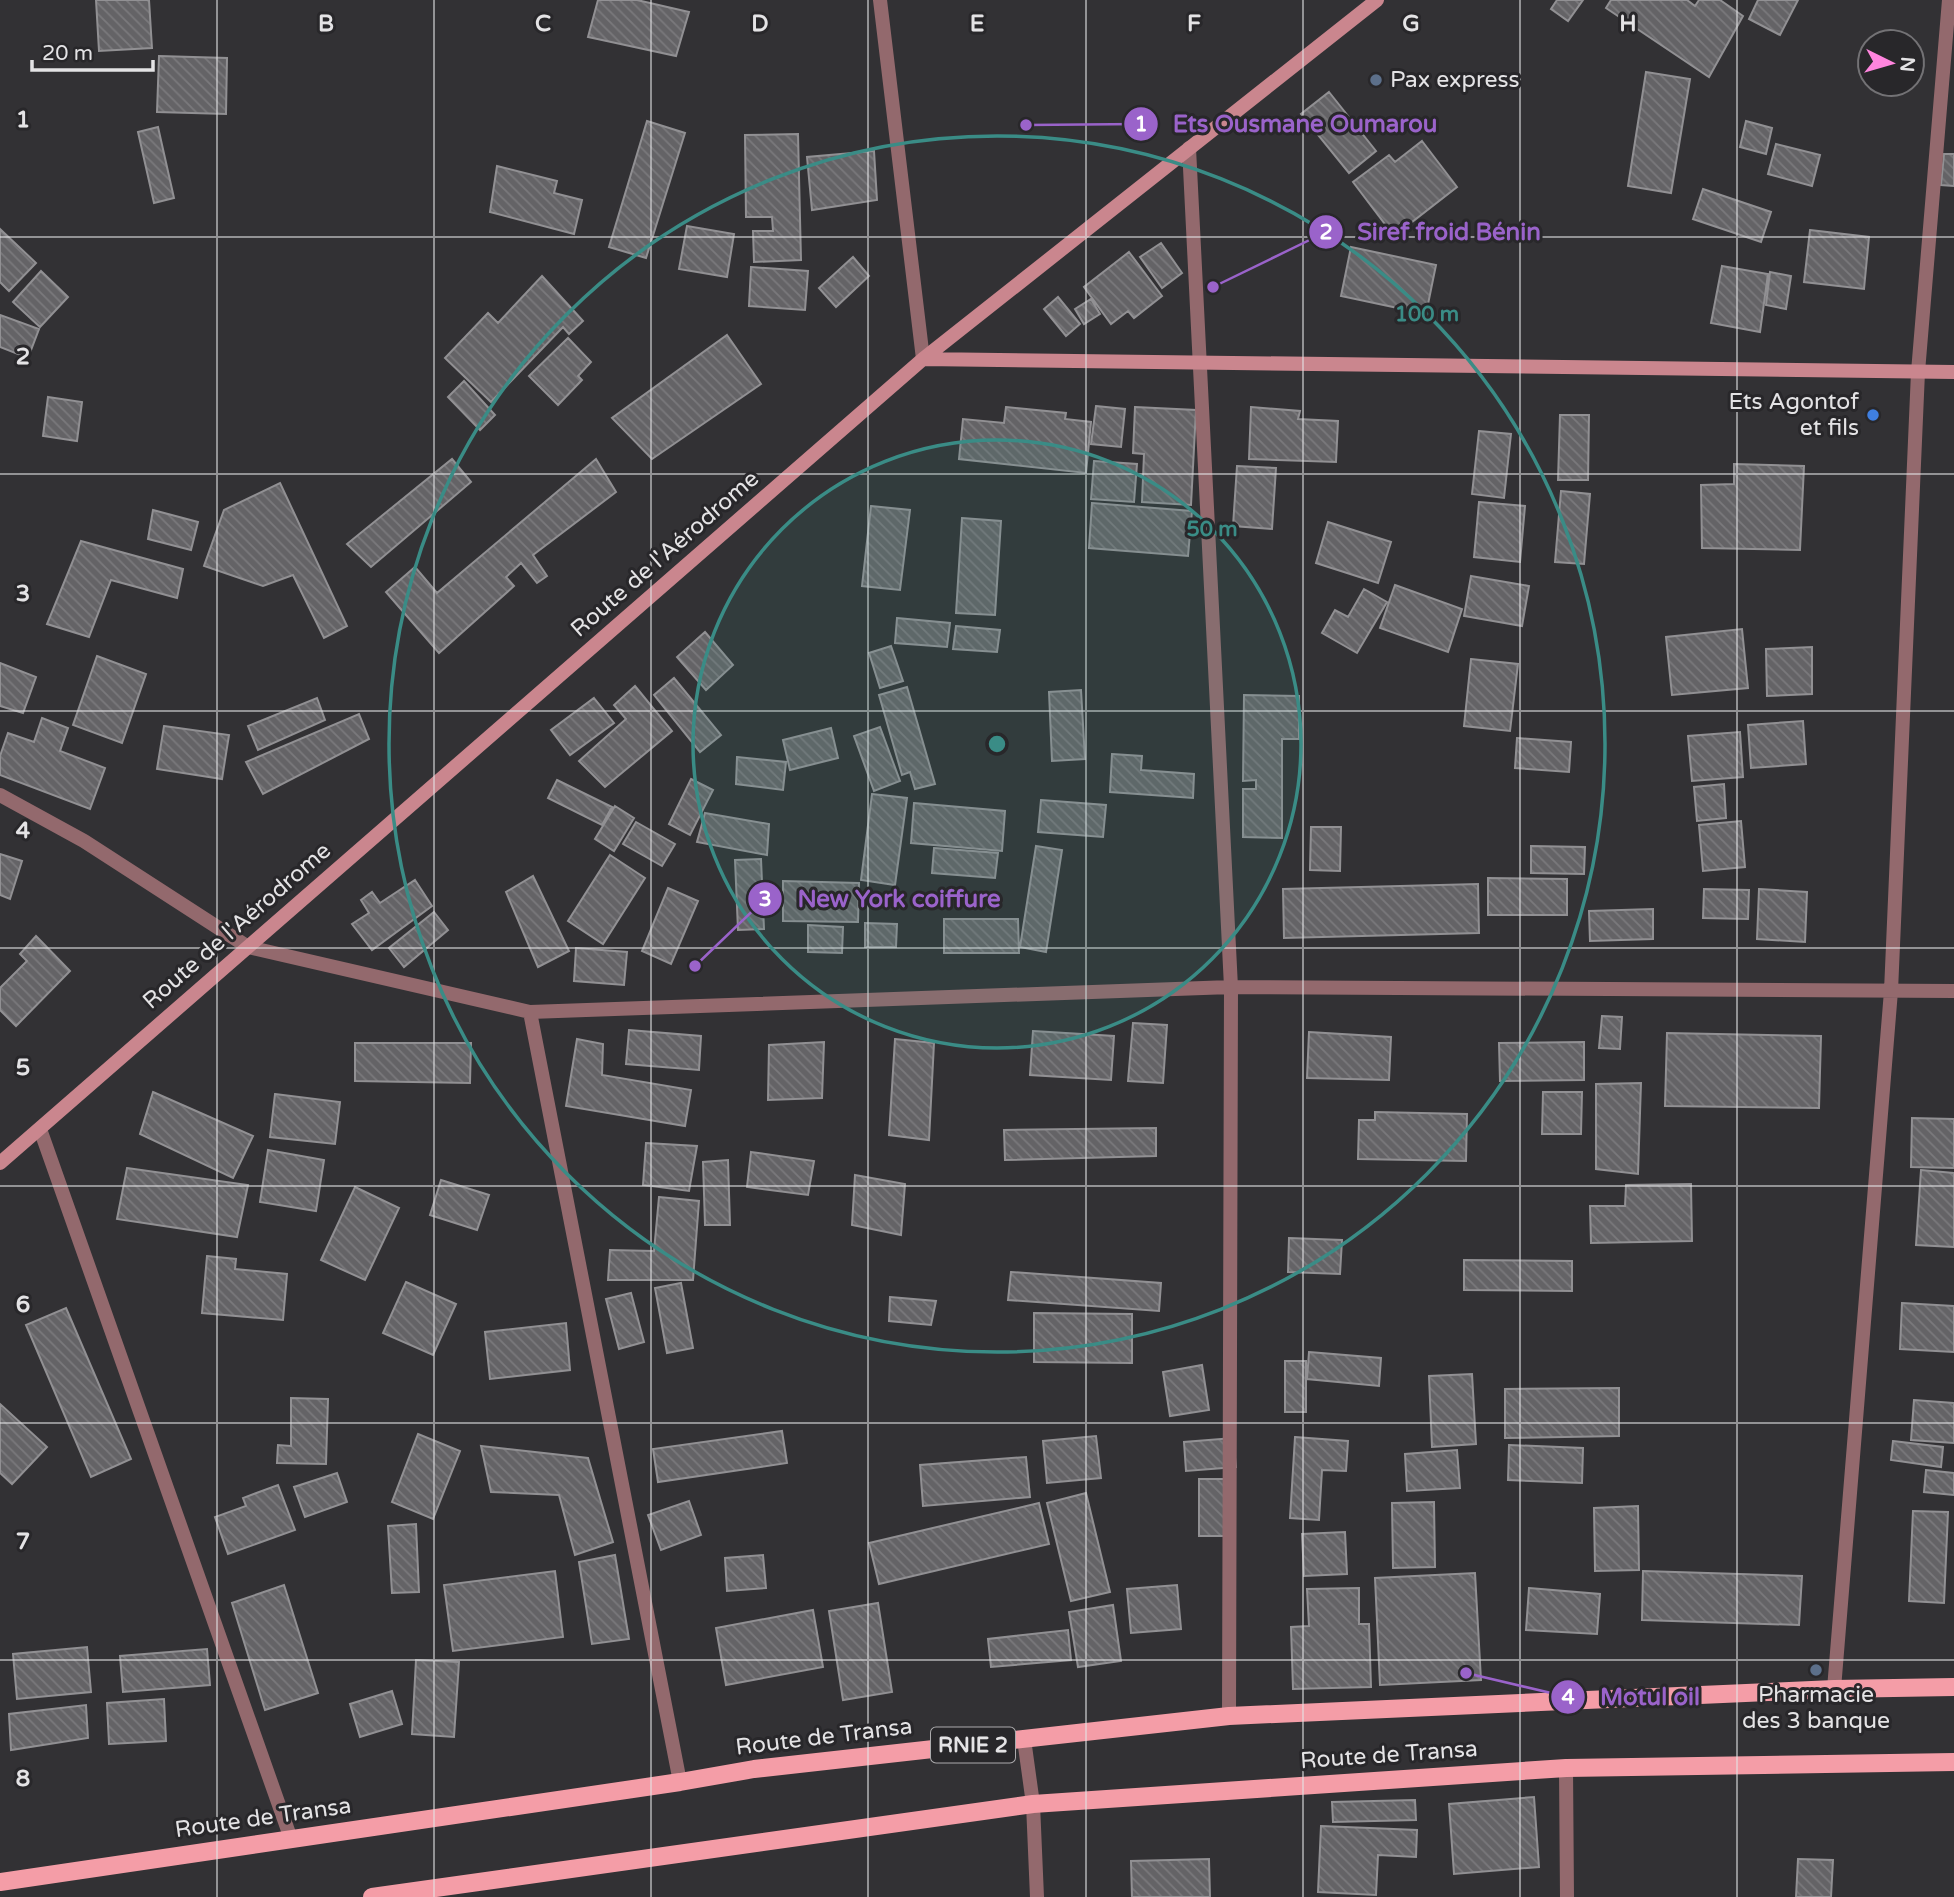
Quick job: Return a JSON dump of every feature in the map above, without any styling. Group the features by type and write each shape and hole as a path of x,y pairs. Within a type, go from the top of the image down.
{"main road":[{"name":"Route de Transa","path":"0,1882 754,1769 1228,1716 1834,1689 1954,1687"},
{"name":"Route de Transa","path":"372,1897 1033,1804 1566,1768 1954,1762"}],"street":[{"path":"880,0 923,359 1954,372"},
{"name":"Route de l'Aérodrome","path":"0,1163 923,359 1377,0"},
{"path":"1834,1689 1891,991 1918,372 1949,0"},
{"path":"1189,148 1231,987 1228,1716"},
{"path":"0,795 84,841 248,947 530,1012 1231,987 1954,991"},
{"path":"530,1012 680,1782"},
{"path":"40,1129 291,1839"},
{"path":"1024,1739 1033,1804 1037,1897"},
{"path":"1566,1768 1567,1897"}],"building":[{"path":"96,0 149,0 152,48 99,51"},
{"path":"598,0 637,0 689,12 676,56 588,37"},
{"path":"1557,0 1583,0 1568,21 1551,9"},
{"path":"1611,0 1687,0 1695,6 1699,0 1720,0 1743,16 1709,77 1606,8"},
{"path":"1758,0 1798,0 1780,35 1749,19"},
{"path":"159,56 227,58 226,114 157,112"},
{"path":"1646,72 1690,79 1671,193 1628,186"},
{"path":"1329,92 1376,151 1349,173 1301,114"},
{"path":"647,121 685,133 646,258 609,247"},
{"path":"1746,121 1772,128 1766,154 1740,147"},
{"path":"158,127 174,198 154,203 138,132"},
{"path":"798,134 801,260 754,262 753,231 773,231 772,217 746,217 745,135"},
{"path":"1422,141 1457,187 1394,236 1353,182 1389,155 1395,162"},
{"path":"1776,144 1820,155 1812,186 1768,174"},
{"path":"874,151 877,200 812,210 807,157"},
{"path":"1944,154 1954,154 1954,186 1941,185"},
{"path":"497,166 557,181 554,193 582,200 574,234 490,212"},
{"path":"1703,189 1771,212 1761,242 1693,219"},
{"path":"687,226 734,234 727,277 679,269"},
{"path":"0,229 36,263 9,291 0,282"},
{"path":"1810,230 1869,237 1864,289 1804,282"},
{"path":"1161,243 1182,273 1162,288 1140,257"},
{"path":"1351,247 1436,265 1426,314 1341,296"},
{"path":"1129,252 1162,296 1134,318 1128,311 1111,324 1084,287"},
{"path":"853,257 869,276 836,307 819,288"},
{"path":"1722,266 1768,274 1760,332 1711,323"},
{"path":"751,267 808,271 805,310 749,306"},
{"path":"41,271 68,297 40,327 13,302"},
{"path":"1770,272 1791,276 1786,309 1766,305"},
{"path":"542,276 583,321 569,334 563,327 491,402 445,358 488,313 498,323"},
{"path":"1058,297 1080,324 1066,336 1044,309"},
{"path":"1091,299 1100,314 1084,324 1075,309"},
{"path":"0,315 39,329 28,358 0,347"},
{"path":"727,335 761,384 652,459 612,418"},
{"path":"568,338 591,362 578,376 582,380 558,405 529,376"},
{"path":"464,381 495,415 480,430 448,397"},
{"path":"48,397 82,402 77,441 43,436"},
{"path":"1096,406 1125,409 1121,447 1091,444"},
{"path":"1006,407 1066,413 1065,419 1091,422 1086,473 959,459 963,419 1004,423"},
{"path":"1135,407 1196,410 1191,505 1142,502 1144,454 1133,453"},
{"path":"1251,407 1300,411 1298,419 1338,421 1336,462 1249,459"},
{"path":"1560,415 1589,415 1588,480 1558,480"},
{"path":"1479,431 1511,434 1504,498 1472,494"},
{"path":"452,459 471,482 371,567 347,544"},
{"path":"596,459 616,492 533,555 547,576 537,583 521,563 506,577 514,586 439,653 386,592 415,567 437,593"},
{"path":"1094,461 1137,464 1134,502 1091,499"},
{"path":"1734,464 1804,466 1800,550 1702,548 1701,485 1734,484"},
{"path":"1237,466 1276,468 1272,529 1233,526"},
{"path":"280,483 347,626 324,638 293,575 263,586 204,566 224,510"},
{"path":"1561,491 1590,494 1584,564 1555,562"},
{"path":"1479,502 1525,506 1520,562 1474,557"},
{"path":"1092,503 1192,511 1188,556 1089,548"},
{"path":"871,506 910,510 900,590 862,586"},
{"path":"153,510 198,522 191,550 148,539"},
{"path":"962,518 1001,521 995,615 956,613"},
{"path":"1328,522 1391,542 1378,583 1316,563"},
{"path":"81,541 183,569 177,598 111,580 89,637 47,624"},
{"path":"1471,576 1529,586 1522,626 1464,616"},
{"path":"1395,585 1462,609 1448,652 1380,628"},
{"path":"1364,589 1387,602 1357,653 1322,633 1335,610 1348,617"},
{"path":"897,618 950,623 947,647 895,643"},
{"path":"956,626 1000,630 997,652 953,649"},
{"path":"1742,629 1748,688 1672,695 1666,637"},
{"path":"705,632 733,665 706,690 677,657"},
{"path":"891,646 903,681 880,688 869,653"},
{"path":"1812,647 1812,694 1767,696 1766,649"},
{"path":"97,656 146,674 122,743 73,725"},
{"path":"1471,659 1518,664 1510,731 1464,726"},
{"path":"0,663 36,677 23,713 0,706"},
{"path":"674,678 721,735 700,752 654,695"},
{"path":"635,686 672,731 605,787 579,761 626,719 614,705"},
{"path":"907,687 935,784 915,789 910,772 902,775 879,695"},
{"path":"1081,690 1085,759 1052,761 1049,692"},
{"path":"1244,695 1299,696 1299,739 1282,739 1282,838 1243,837 1243,789 1256,789 1256,780 1243,781"},
{"path":"317,698 325,720 258,750 248,726"},
{"path":"594,698 614,723 570,755 551,730"},
{"path":"359,714 369,739 263,794 246,762"},
{"path":"42,718 68,728 60,751 105,768 90,809 0,775 0,756 8,733 34,742"},
{"path":"1803,721 1806,764 1751,768 1748,725"},
{"path":"164,726 229,735 222,779 157,769"},
{"path":"880,727 900,781 874,791 854,736"},
{"path":"831,728 838,758 790,770 783,740"},
{"path":"1740,732 1743,777 1692,781 1688,736"},
{"path":"1517,738 1571,742 1569,772 1515,768"},
{"path":"1112,754 1142,756 1141,770 1194,774 1193,798 1110,792"},
{"path":"737,757 786,762 783,790 736,784"},
{"path":"691,779 713,790 690,835 669,824"},
{"path":"557,780 612,807 602,825 548,798"},
{"path":"1724,784 1726,818 1697,821 1694,787"},
{"path":"872,794 907,798 895,885 861,880"},
{"path":"1041,800 1106,805 1103,837 1038,832"},
{"path":"914,803 1005,811 1002,851 911,843"},
{"path":"615,806 634,818 614,851 595,839"},
{"path":"705,813 769,824 767,855 697,842"},
{"path":"1741,821 1745,867 1703,871 1699,825"},
{"path":"636,822 675,844 662,866 623,844"},
{"path":"1311,827 1341,827 1340,871 1310,870"},
{"path":"1036,846 1062,850 1046,952 1020,947"},
{"path":"1531,846 1585,847 1584,874 1531,873"},
{"path":"934,848 998,853 995,878 932,873"},
{"path":"0,854 22,861 10,899 0,895"},
{"path":"610,855 645,878 603,944 568,921"},
{"path":"761,859 764,929 738,930 735,860"},
{"path":"533,876 569,951 538,967 506,892"},
{"path":"1488,878 1567,879 1567,915 1488,915"},
{"path":"415,880 432,906 372,950 352,924 369,913 361,900 372,892 380,903"},
{"path":"783,881 859,883 858,922 783,921"},
{"path":"1478,884 1479,933 1284,938 1283,889"},
{"path":"668,888 698,901 671,964 642,951"},
{"path":"1704,889 1749,890 1748,919 1703,918"},
{"path":"1759,889 1807,892 1805,942 1757,939"},
{"path":"1653,909 1653,939 1590,941 1589,911"},
{"path":"434,912 448,930 404,967 389,948"},
{"path":"944,919 1018,919 1019,953 944,953"},
{"path":"865,923 897,924 896,947 865,947"},
{"path":"808,925 843,927 842,953 808,952"},
{"path":"36,936 70,971 16,1026 0,1010 0,988 27,961 20,954"},
{"path":"576,948 627,952 624,985 574,981"},
{"path":"1602,1016 1622,1017 1620,1049 1599,1048"},
{"path":"1133,1023 1167,1025 1163,1083 1128,1081"},
{"path":"629,1030 701,1036 699,1070 626,1064"},
{"path":"1033,1031 1114,1036 1111,1080 1030,1075"},
{"path":"1309,1032 1391,1037 1389,1080 1307,1078"},
{"path":"1667,1033 1821,1036 1819,1108 1665,1106"},
{"path":"577,1039 603,1044 602,1075 691,1090 685,1126 566,1106"},
{"path":"895,1039 934,1043 929,1140 889,1135"},
{"path":"824,1042 822,1098 768,1100 769,1045"},
{"path":"1584,1042 1584,1080 1500,1081 1499,1043"},
{"path":"355,1043 471,1043 470,1083 355,1081"},
{"path":"1641,1083 1638,1174 1596,1169 1596,1084"},
{"path":"153,1092 253,1136 233,1178 140,1134"},
{"path":"1543,1092 1582,1092 1581,1134 1542,1134"},
{"path":"275,1094 340,1102 335,1144 270,1137"},
{"path":"1375,1112 1467,1114 1466,1161 1358,1159 1359,1120 1375,1120"},
{"path":"1912,1118 1954,1119 1954,1168 1911,1167"},
{"path":"1156,1128 1156,1156 1005,1160 1004,1130"},
{"path":"646,1143 697,1146 689,1191 643,1185"},
{"path":"268,1150 324,1160 316,1211 260,1202"},
{"path":"751,1152 814,1161 808,1195 747,1187"},
{"path":"728,1160 730,1225 705,1225 703,1162"},
{"path":"127,1168 248,1185 237,1237 117,1219"},
{"path":"1921,1170 1954,1173 1954,1247 1916,1245"},
{"path":"855,1175 905,1184 901,1235 852,1225"},
{"path":"441,1180 489,1195 477,1230 430,1215"},
{"path":"1691,1184 1692,1241 1591,1243 1590,1206 1625,1206 1626,1185"},
{"path":"355,1187 399,1208 365,1280 321,1260"},
{"path":"659,1197 699,1201 693,1280 608,1280 610,1250 654,1251"},
{"path":"1289,1238 1342,1240 1340,1274 1288,1272"},
{"path":"207,1256 236,1259 235,1269 287,1274 283,1320 202,1313"},
{"path":"1464,1260 1572,1261 1572,1291 1464,1290"},
{"path":"1011,1272 1161,1283 1159,1311 1008,1300"},
{"path":"406,1282 456,1304 433,1355 383,1333"},
{"path":"681,1283 693,1348 667,1353 655,1288"},
{"path":"631,1293 644,1342 619,1349 606,1299"},
{"path":"890,1297 936,1301 931,1325 889,1321"},
{"path":"1902,1303 1954,1306 1954,1352 1900,1349"},
{"path":"66,1308 131,1459 91,1477 26,1325"},
{"path":"1034,1313 1132,1314 1132,1363 1034,1362"},
{"path":"566,1323 570,1370 490,1379 485,1332"},
{"path":"1309,1352 1381,1358 1379,1386 1307,1379"},
{"path":"1285,1361 1306,1361 1306,1412 1285,1412"},
{"path":"1202,1365 1209,1410 1170,1416 1163,1372"},
{"path":"1472,1374 1476,1444 1432,1447 1429,1376"},
{"path":"1619,1388 1619,1436 1505,1438 1505,1389"},
{"path":"291,1398 328,1399 326,1464 277,1463 278,1445 291,1446"},
{"path":"1914,1400 1954,1403 1954,1443 1911,1440"},
{"path":"0,1404 47,1447 12,1484 0,1473"},
{"path":"782,1431 787,1463 658,1482 653,1449"},
{"path":"418,1434 460,1451 433,1519 392,1502"},
{"path":"1096,1436 1101,1478 1047,1483 1043,1441"},
{"path":"1295,1437 1348,1441 1346,1471 1322,1470 1319,1520 1290,1518"},
{"path":"1233,1438 1236,1467 1186,1471 1184,1442"},
{"path":"1893,1441 1943,1447 1941,1467 1891,1460"},
{"path":"1509,1445 1583,1448 1582,1483 1508,1480"},
{"path":"481,1446 588,1458 613,1542 575,1555 559,1495 491,1492"},
{"path":"1457,1450 1460,1488 1407,1491 1405,1454"},
{"path":"1026,1457 1030,1497 923,1506 920,1465"},
{"path":"1926,1470 1954,1473 1954,1495 1924,1492"},
{"path":"337,1473 347,1502 305,1517 294,1487"},
{"path":"1199,1479 1226,1479 1225,1536 1199,1536"},
{"path":"278,1485 295,1530 228,1554 215,1517 246,1506 243,1498"},
{"path":"1086,1493 1110,1592 1071,1601 1047,1503"},
{"path":"689,1501 701,1535 661,1550 648,1515"},
{"path":"1434,1502 1435,1567 1393,1568 1392,1503"},
{"path":"1039,1503 1049,1544 879,1584 869,1543"},
{"path":"1638,1506 1639,1570 1595,1571 1594,1508"},
{"path":"1913,1511 1948,1512 1944,1603 1909,1601"},
{"path":"416,1524 419,1592 392,1593 388,1526"},
{"path":"1345,1532 1347,1574 1304,1576 1302,1534"},
{"path":"615,1555 629,1639 592,1644 579,1562"},
{"path":"763,1555 766,1588 727,1591 725,1558"},
{"path":"555,1571 563,1637 453,1651 444,1585"},
{"path":"1643,1571 1802,1576 1799,1625 1642,1620"},
{"path":"1475,1573 1481,1680 1380,1685 1375,1578"},
{"path":"284,1585 318,1693 265,1710 232,1603"},
{"path":"1177,1585 1181,1629 1131,1633 1127,1589"},
{"path":"1359,1588 1359,1624 1369,1624 1371,1687 1293,1689 1291,1627 1309,1626 1307,1589"},
{"path":"1529,1588 1600,1594 1597,1634 1526,1630"},
{"path":"878,1603 892,1692 843,1700 829,1611"},
{"path":"1113,1605 1121,1661 1078,1667 1069,1612"},
{"path":"813,1610 823,1667 726,1685 716,1628"},
{"path":"1068,1630 1071,1660 991,1667 988,1639"},
{"path":"87,1647 91,1692 17,1699 13,1654"},
{"path":"207,1649 210,1685 123,1692 120,1656"},
{"path":"416,1660 459,1662 454,1737 412,1734"},
{"path":"392,1691 402,1724 360,1737 350,1704"},
{"path":"164,1699 166,1741 109,1744 107,1703"},
{"path":"86,1705 88,1738 11,1750 9,1714"},
{"path":"1534,1797 1539,1867 1454,1874 1449,1804"},
{"path":"1415,1800 1416,1820 1333,1822 1332,1802"},
{"path":"1321,1826 1417,1830 1416,1857 1378,1855 1376,1895 1318,1892"},
{"path":"1209,1859 1210,1897 1132,1897 1131,1861"},
{"path":"1798,1859 1833,1860 1831,1897 1796,1897"}],"place":[{"name":"Pax express","path":"1376,80"},
{"name":"Ets Ousmane Oumarou","path":"1026,125"},
{"name":"Siref froid Bénin","path":"1213,287"},
{"name":"Ets Agontof et fils","path":"1873,415"},
{"name":"New York coiffure","path":"695,966"},
{"name":"Pharmacie des 3 banque","path":"1816,1670"},
{"name":"Motul oil","path":"1466,1673"}]}
